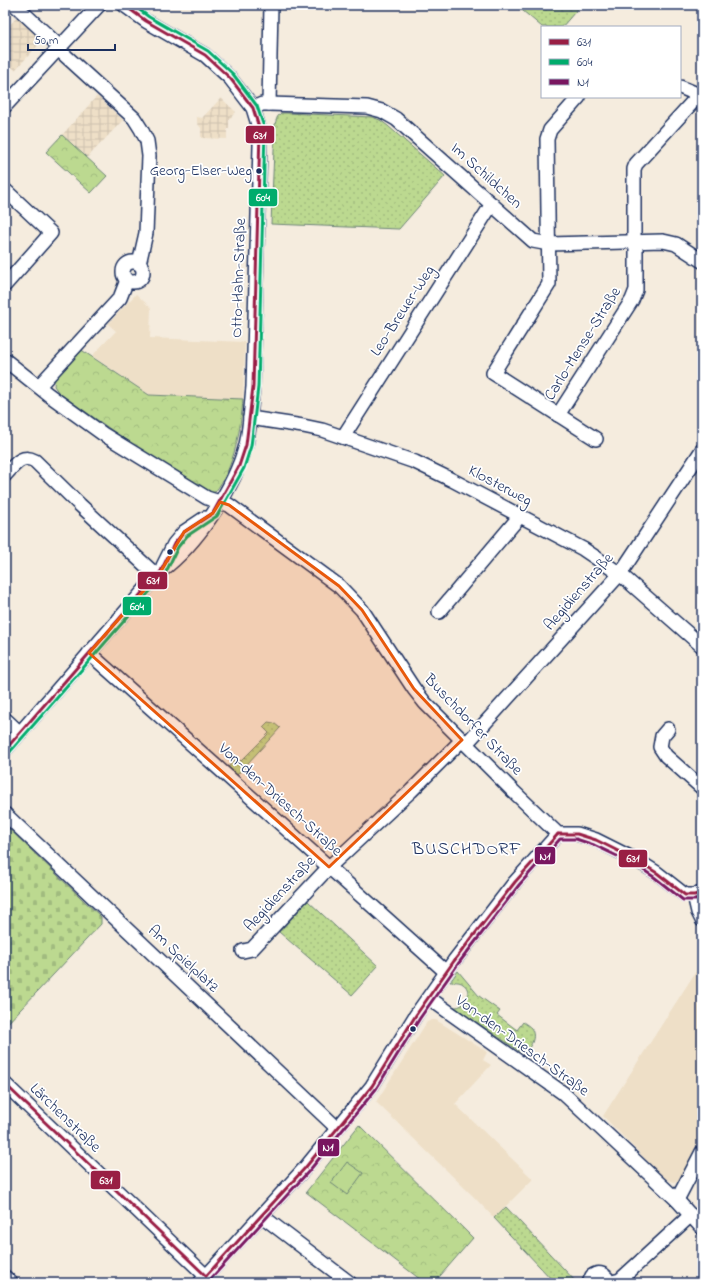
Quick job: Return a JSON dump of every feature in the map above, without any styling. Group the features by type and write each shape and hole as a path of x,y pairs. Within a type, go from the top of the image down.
{"street":[{"path":"15,5 134,118 147,141 150,156 146,233 139,264 143,272 140,279 134,282 127,280 120,298 39,386"},
{"path":"5,106 99,5"},
{"name":"Otto-Hahn-Straße","path":"5,750 159,573 172,563 204,526 216,508 239,466 246,444 253,380 260,131 253,108 230,78 205,55 146,21 124,5"},
{"path":"269,104 271,5"},
{"path":"681,87 700,96"},
{"name":"Carlo-Mense-Straße","path":"558,415 632,300 636,290 634,168 636,164 700,96"},
{"path":"578,98 550,130 547,139 550,284 493,372 596,439"},
{"name":"Im Schildchen","path":"253,108 262,104 269,104 367,107 382,111 396,119 533,241 549,244 663,241 676,244 702,261"},
{"path":"5,190 51,233 5,285"},
{"name":"Leo-Breuer-Weg","path":"343,437 492,204"},
{"name":"Buschdorfer Straße","path":"5,360 110,438 207,498 216,508 229,505 339,586 362,610 414,689 426,703 558,834"},
{"name":"Klosterweg","path":"250,418 322,430 415,462 452,480 583,549 620,574 702,646"},
{"name":"Aegidienstraße","path":"243,951 252,949 329,867 464,742 620,574 701,454"},
{"path":"5,475 19,460 30,458 35,461 80,505 159,573"},
{"path":"439,612 520,516"},
{"name":"Von-den-Driesch-Straße","path":"89,653 446,972"},
{"path":"5,719 20,733"},
{"path":"668,729 662,736 660,746 666,756 702,788"},
{"name":"Am Spielplatz","path":"5,814 337,1128"},
{"path":"203,1280 305,1168 372,1086 416,1015 446,972 515,882 558,834 577,834 596,840 638,861 657,873 685,895 698,894 698,912 702,920"},
{"name":"Von-den-Driesch-Straße","path":"429,998 563,1093 677,1200 702,1228"},
{"name":"Lärchenstraße","path":"5,1084 203,1280"},
{"path":"677,1200 702,1152"},
{"path":"589,1283 592,1276 598,1273 604,1275 608,1280 608,1283 620,1280 691,1215"},
{"path":"262,1216 350,1283"},
{"path":"5,1277 11,1283"}],"highlighted area":[{"path":"220,502 229,505 339,586 362,610 414,689 462,740 329,867 89,653 161,571 184,532 213,513"}],"shaded area":[{"path":"18,16 44,39 15,70 5,60 5,30"},
{"path":"97,96 123,120 87,158 62,135"},
{"path":"221,98 236,112 229,119 227,139 201,138 201,128 197,123 197,117 202,118"},
{"path":"136,294 151,308 150,338 245,342 243,399 149,395 92,356 116,331 108,324"},
{"path":"702,962 702,1138 682,1179 674,1182 665,1179 603,1116"},
{"path":"436,1020 487,1052 483,1060 491,1065 455,1104 533,1179 494,1218 376,1102 427,1022"}],"green space":[{"path":"516,5 581,5 563,26 541,26"},
{"path":"281,113 372,117 380,120 445,176 399,229 271,224 275,125 277,118"},
{"path":"62,135 107,176 91,193 46,152"},
{"path":"80,349 149,395 243,399 238,435 232,460 222,483 215,492 209,493 123,438 59,393 54,386 55,378"},
{"path":"268,722 274,723 280,728 237,775 228,767 236,758 241,761 269,733 263,727"},
{"path":"5,825 101,917 101,924 5,1026"},
{"path":"308,901 378,966 352,995 279,932"},
{"path":"458,971 479,996 500,1011 497,1015 517,1030 523,1022 531,1028 533,1031 533,1039 531,1045 526,1051 523,1053 519,1051 454,1007 458,1007 463,1004 468,995 466,986 458,982 450,982"},
{"path":"359,1125 473,1238 434,1283 425,1283 306,1192"},
{"path":"347,1162 363,1173 347,1195 331,1183"},
{"path":"506,1207 577,1283 555,1283 494,1218"}],"transit line":[{"name":"631","path":"5,750 161,571 174,544 184,532 213,513 239,466 246,445 253,387 260,131 253,108 230,78 205,55 146,21 124,5"},
{"name":"604","path":"9,753 165,574 178,547 187,536 217,516 244,468 251,446 258,387 265,130 257,106 233,74 208,51 149,17 133,5"},
{"name":"631","path":"558,834 577,834 596,840 638,861 657,873 685,895 702,893"},
{"name":"631","path":"206,1276 305,1168 372,1086 416,1015 454,961 515,882 558,834"},
{"name":"N1","path":"207,1283 309,1171 376,1089 420,1018 458,964 519,885 560,839 576,839 594,845 636,865 683,900 695,900 702,898"},
{"name":"631","path":"5,1084 206,1276"}],"place":[{"name":"Georg-Elser-Weg","path":"259,171"}],"district":[{"name":"BUSCHDORF","path":"467,850"}]}
